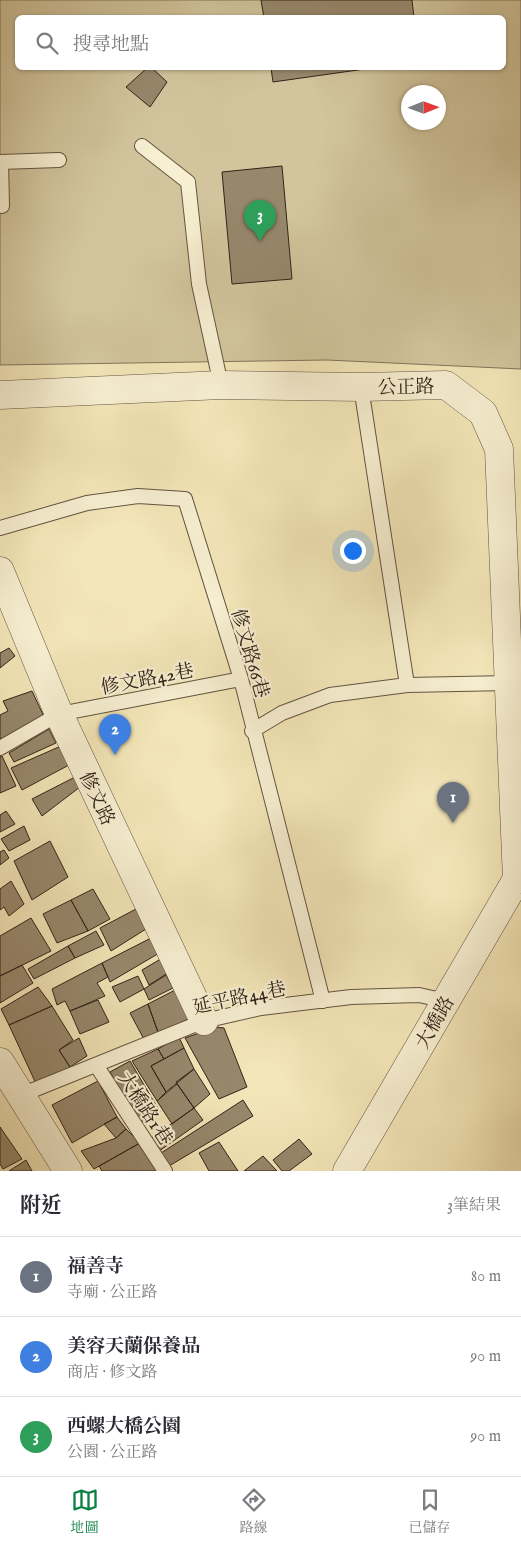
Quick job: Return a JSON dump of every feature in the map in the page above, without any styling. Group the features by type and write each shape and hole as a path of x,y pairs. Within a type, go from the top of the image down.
{"street":[{"name":"公正路","path":"0,395 221,385 361,388 446,385 483,413 499,449 513,703 519,876"},
{"name":"修文路","path":"0,571 59,714 204,1021"},
{"name":"大橋路","path":"347,1171 519,876"},
{"path":"0,1062 68,1171"}],"lane":[{"path":"142,146 188,182 199,284 221,385"},
{"path":"2,206 0,162 59,160"},
{"path":"361,388 407,685"},
{"name":"修文路66巷","path":"0,528 87,503 138,496 185,499 241,679 252,731 323,1001"},
{"name":"修文路42巷","path":"0,748 59,714 241,679"},
{"path":"252,731 282,713 330,695 407,685 513,703"},
{"name":"延平路44巷","path":"21,1095 204,1021 261,1008 323,1001 419,995 446,1001"},
{"name":"大橋路1巷","path":"96,1065 165,1171"}],"shaded area":[{"path":"0,0 521,0 521,369 327,360 0,365"}],"building":[{"path":"261,0 412,0 414,15 264,15"},
{"path":"145,70 154,70 167,82 150,107 126,87"},
{"path":"271,70 358,70 273,82"},
{"path":"282,166 292,279 232,284 222,172"},
{"path":"9,648 15,656 0,668 0,653"},
{"path":"32,691 46,721 3,745 0,737 0,715 8,711 3,701"},
{"path":"49,729 56,743 14,762 9,753"},
{"path":"61,746 69,765 22,790 11,768"},
{"path":"2,756 16,786 0,793 0,757"},
{"path":"75,777 80,787 42,816 32,799"},
{"path":"6,811 15,824 0,832 0,815"},
{"path":"24,826 30,840 9,851 1,839"},
{"path":"50,841 68,877 32,900 14,861"},
{"path":"4,850 9,858 0,865 0,852"},
{"path":"11,881 24,904 9,916 4,907 0,910 0,889"},
{"path":"93,889 110,919 88,931 71,900"},
{"path":"71,900 88,931 57,943 43,914"},
{"path":"136,909 146,929 111,951 100,928"},
{"path":"31,918 51,951 0,976 0,936"},
{"path":"96,931 104,945 75,958 68,946"},
{"path":"153,937 161,952 110,982 102,963"},
{"path":"68,946 75,958 34,979 28,969"},
{"path":"164,957 171,971 149,985 142,970"},
{"path":"102,963 108,977 97,983 105,996 70,1011 65,1001 57,1005 52,989"},
{"path":"22,965 33,983 0,1003 0,976"},
{"path":"166,975 173,988 149,1000 144,989"},
{"path":"138,976 144,989 120,1002 112,987"},
{"path":"38,987 52,1006 9,1025 1,1009"},
{"path":"177,989 188,1019 159,1035 148,1004"},
{"path":"98,1000 109,1022 80,1034 70,1011"},
{"path":"148,1004 159,1035 146,1043 130,1013"},
{"path":"52,1006 73,1040 59,1050 70,1067 38,1088 9,1025"},
{"path":"216,1027 224,1028 247,1087 219,1099 185,1038"},
{"path":"179,1037 184,1048 164,1059 158,1049"},
{"path":"79,1038 87,1056 70,1067 59,1050"},
{"path":"184,1048 194,1069 166,1092 151,1066"},
{"path":"158,1049 164,1059 151,1066 166,1092 157,1101 132,1061"},
{"path":"130,1061 160,1112 138,1126 111,1083 115,1081 110,1072"},
{"path":"194,1069 210,1094 194,1108 176,1082"},
{"path":"98,1081 117,1117 72,1143 52,1105"},
{"path":"177,1084 194,1108 172,1124 157,1101"},
{"path":"243,1100 253,1116 164,1169 158,1155"},
{"path":"194,1108 203,1120 155,1154 147,1141"},
{"path":"117,1117 126,1129 116,1138 104,1124"},
{"path":"0,1127 22,1159 3,1169 0,1164"},
{"path":"126,1129 140,1143 94,1169 81,1151 116,1138"},
{"path":"299,1139 312,1154 289,1171 282,1171 273,1160"},
{"path":"219,1142 238,1171 209,1171 199,1153"},
{"path":"140,1143 158,1171 102,1171 99,1166"},
{"path":"263,1156 277,1171 244,1171"},
{"path":"26,1160 32,1171 9,1171"}],"place":[{"name":"西螺大橋公園","path":"260,241"},
{"name":"美容天蘭保養品","path":"115,755"},
{"name":"福善寺","path":"453,823"}]}
